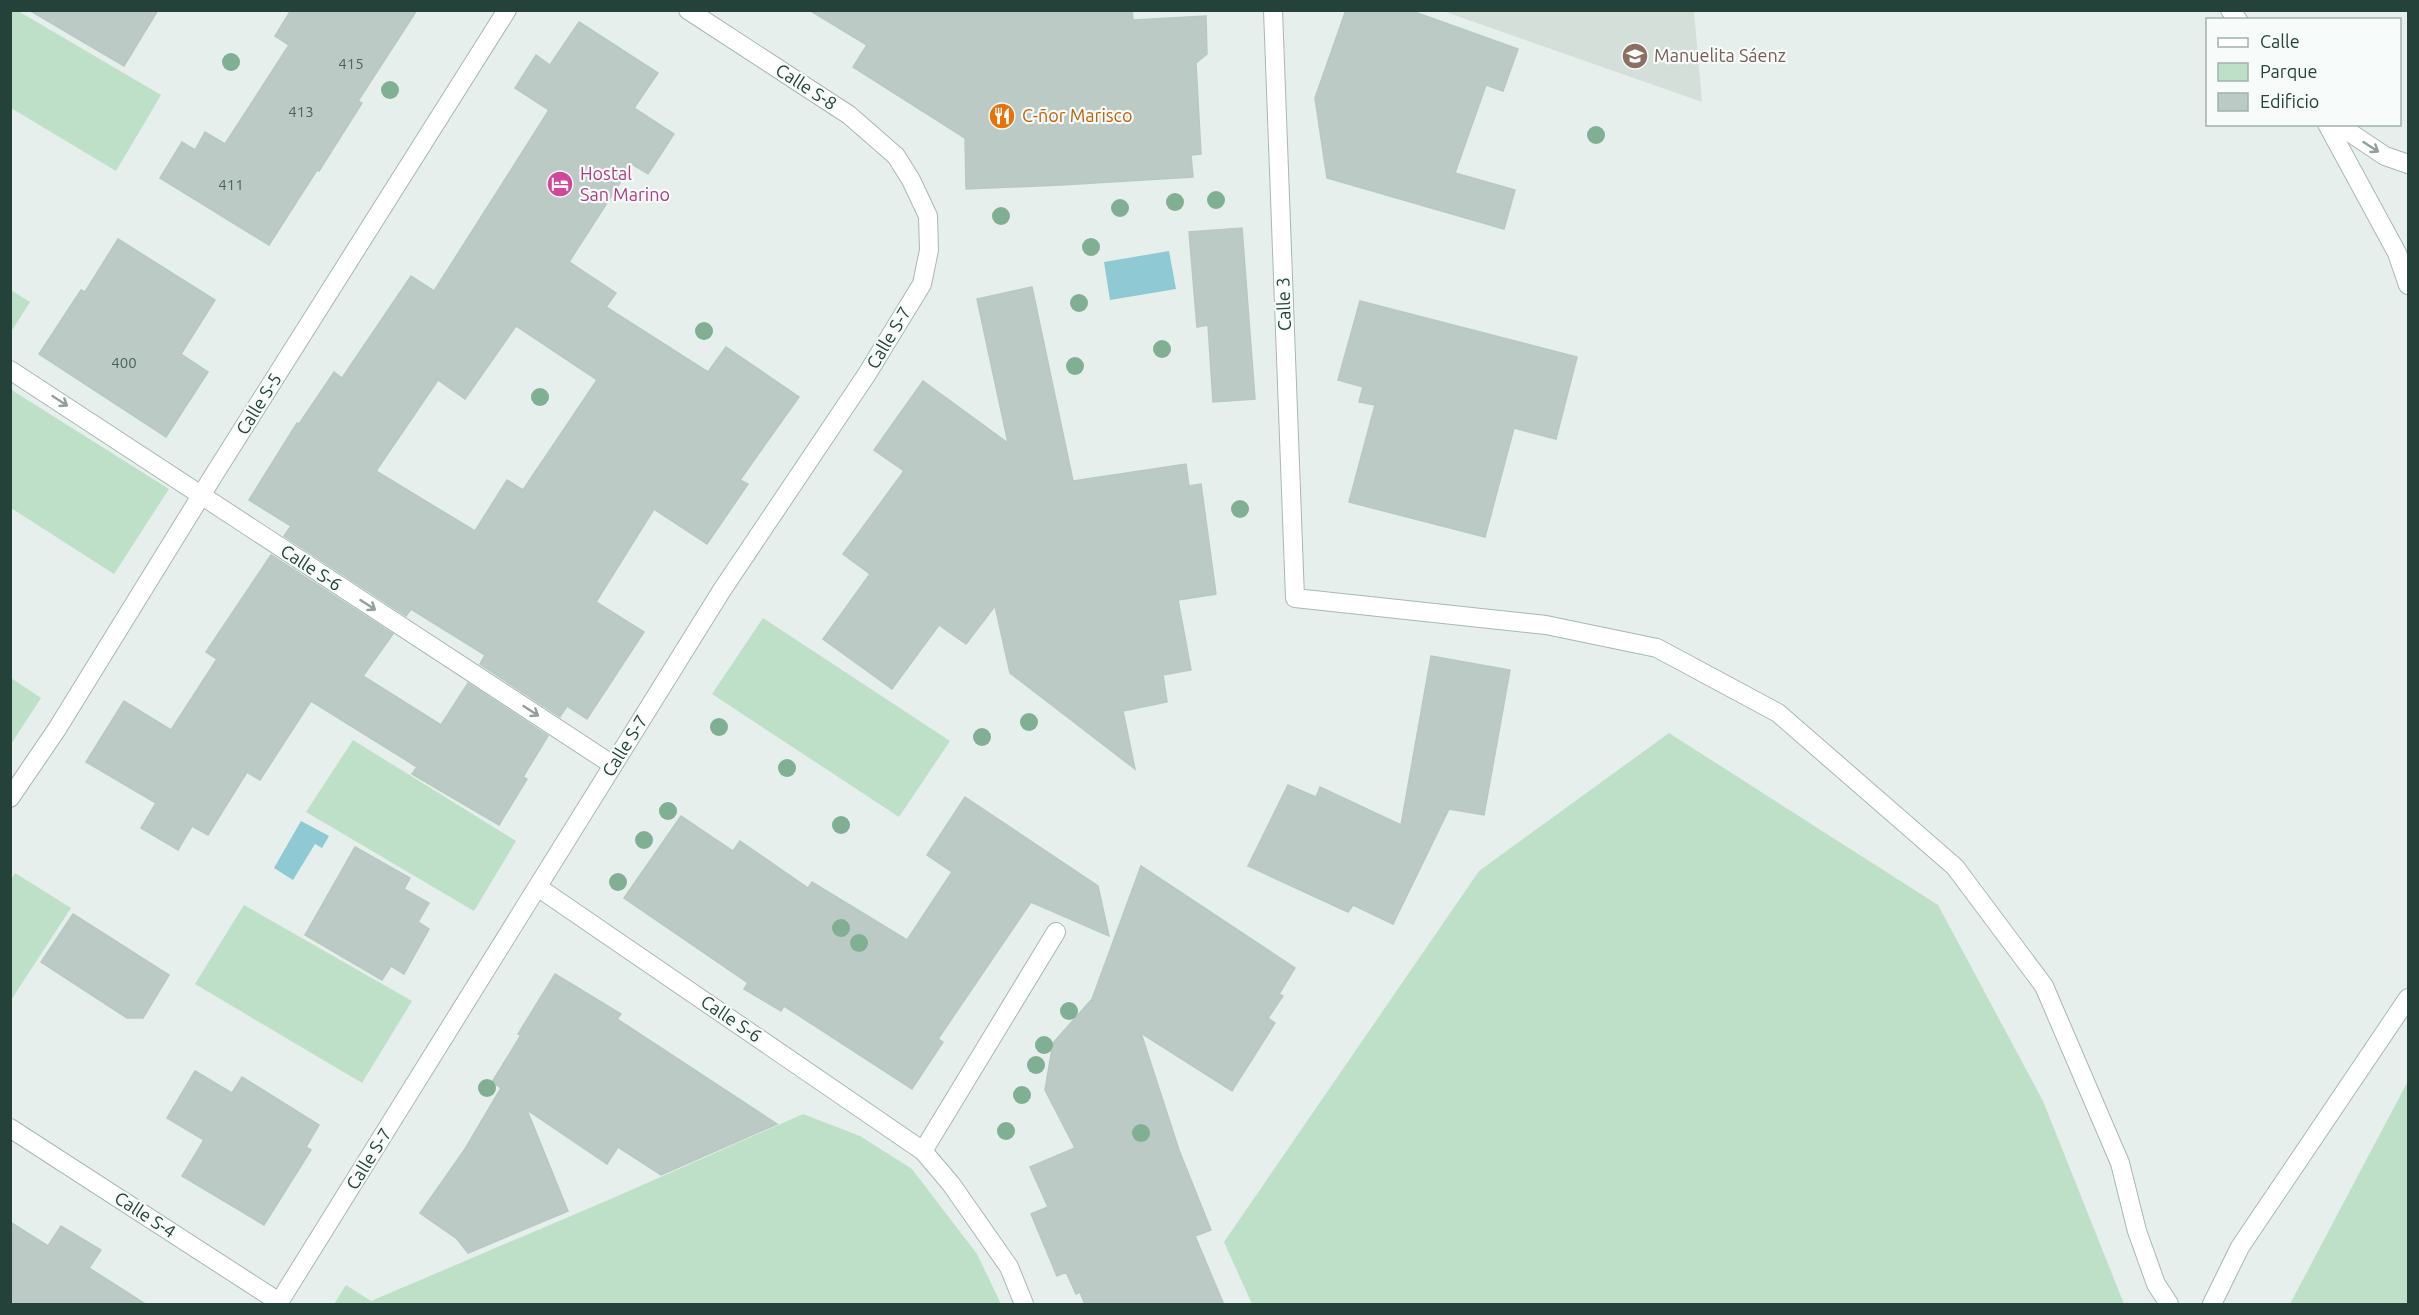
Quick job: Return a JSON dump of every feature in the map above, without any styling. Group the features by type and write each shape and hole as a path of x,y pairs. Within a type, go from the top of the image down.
{"street":[{"name":"Calle S-5","path":"10,798 57,729 507,10"},
{"name":"Calle S-8","path":"688,10 849,115 896,156 911,180"},
{"name":"Calle 3","path":"1273,10 1295,598 1546,625 1657,648 1778,713 1955,867 2044,986 2120,1163 2137,1231 2156,1284 2169,1305"},
{"path":"2328,126 2397,253 2409,285"},
{"path":"2340,126 2385,156 2409,164"},
{"name":"Calle S-7","path":"279,1304 722,590 867,374 922,284 929,250 927,216 911,180"},
{"name":"Calle S-6","path":"10,370 203,494 231,516 613,765"},
{"name":"Calle S-6","path":"539,888 923,1150 951,1184 1009,1268 1024,1305"},
{"path":"923,1150 1056,932"},
{"path":"2212,1305 2241,1247 2409,998"},
{"name":"Calle S-4","path":"10,1128 279,1304"}],"shaded area":[{"name":"Manuelita Sáenz","path":"1443,11 1694,11 1702,102"}],"green space":[{"path":"11,10 18,11 161,95 116,171 11,108"},
{"path":"11,290 30,302 11,332"},
{"path":"10,389 169,489 114,574 11,508"},
{"path":"763,618 950,741 899,817 712,694"},
{"path":"11,678 41,698 11,744"},
{"path":"1669,733 1938,905 2043,1101 2124,1304 1252,1304 1224,1242 1479,871"},
{"path":"353,740 516,841 474,911 306,812"},
{"path":"15,873 71,908 11,1000 10,881"},
{"path":"244,905 412,1001 362,1083 195,984"},
{"path":"2408,1081 2408,1304 2290,1304"},
{"path":"803,1114 860,1136 912,1169 977,1254 1001,1304 334,1304 346,1285 371,1301"}],"water":[{"path":"1169,251 1176,289 1110,300 1104,262"},
{"path":"301,821 329,836 322,848 315,844 293,880 274,868"}],"building":[{"path":"29,10 158,10 124,66"},
{"path":"291,10 417,10 358,101 362,103 269,245 160,178 182,142 195,150 205,132 225,144 289,45 275,36"},
{"path":"809,10 1132,10 1133,20 1206,16 1207,54 1196,63 1201,154 1191,155 1193,177 966,189 965,138 853,67 867,45"},
{"path":"1346,10 1409,10 1518,49 1503,91 1486,85 1455,173 1515,190 1504,229 1327,178 1315,98"},
{"path":"579,22 658,73 634,108 674,134 648,174 632,164 569,262 616,293 606,307 708,372 726,347 799,397 740,480 748,484 707,544 654,509 596,602 644,632 587,719 567,706 560,717 480,664 485,655 411,609 406,616 284,536 291,526 249,500 297,423 299,424 334,372 342,378 411,276 434,291 549,110 515,88 536,55 550,65","holes":["516,326 597,380 523,490 507,480 475,531 376,471 438,380 465,399"]},
{"path":"1242,228 1255,399 1213,402 1208,325 1197,327 1189,232"},
{"path":"118,239 215,300 181,354 208,372 166,437 39,354 81,290 85,292"},
{"path":"1032,287 1073,481 1186,464 1189,486 1201,484 1216,594 1178,600 1191,670 1163,675 1167,702 1123,711 1135,769 1010,673 995,606 966,644 939,625 892,689 823,639 870,574 843,554 904,471 874,450 923,381 1008,443 977,299"},
{"path":"1360,301 1577,357 1556,439 1514,428 1485,537 1349,502 1375,405 1359,402 1363,387 1338,380"},
{"path":"271,555 393,634 363,676 441,725 468,683 548,736 523,777 527,779 499,825 412,774 417,767 311,701 260,780 247,772 208,835 192,826 178,850 141,828 156,803 86,762 124,701 171,730 217,659 206,652"},
{"path":"1431,656 1510,670 1484,815 1449,809 1393,924 1353,905 1348,912 1248,866 1288,785 1316,797 1320,787 1401,825"},
{"path":"965,797 1098,886 1109,936 1031,902 938,1039 943,1042 912,1089 784,1006 781,1011 744,989 748,983 624,898 681,816 733,851 740,841 808,888 812,882 907,940 952,872 927,855"},
{"path":"355,847 410,878 404,889 429,903 418,922 429,929 404,974 391,966 382,980 305,935"},
{"path":"1141,866 1295,968 1279,994 1283,996 1268,1018 1275,1023 1232,1091 1141,1033 1179,1150 1211,1230 1195,1236 1224,1305 1085,1305 1080,1292 1076,1294 1066,1272 1057,1276 1031,1214 1048,1207 1030,1167 1075,1148 1045,1090 1053,1043 1092,999"},
{"path":"73,914 169,975 143,1018 127,1018 41,962"},
{"path":"555,974 621,1014 617,1019 777,1124 661,1175 618,1147 607,1164 527,1110 568,1211 468,1253 457,1239 420,1213 465,1149 501,1088 492,1082"},
{"path":"195,1071 232,1093 242,1077 319,1125 306,1147 311,1150 264,1225 182,1176 204,1140 167,1118"},
{"path":"10,1222 48,1246 61,1226 101,1250 89,1268 147,1305 10,1305"}],"place":[{"name":"Manuelita Sáenz","path":"1635,56"},
{"name":"C-ñor Marisco","path":"1002,116"},
{"name":"Hostal San Marino","path":"560,184"}]}
